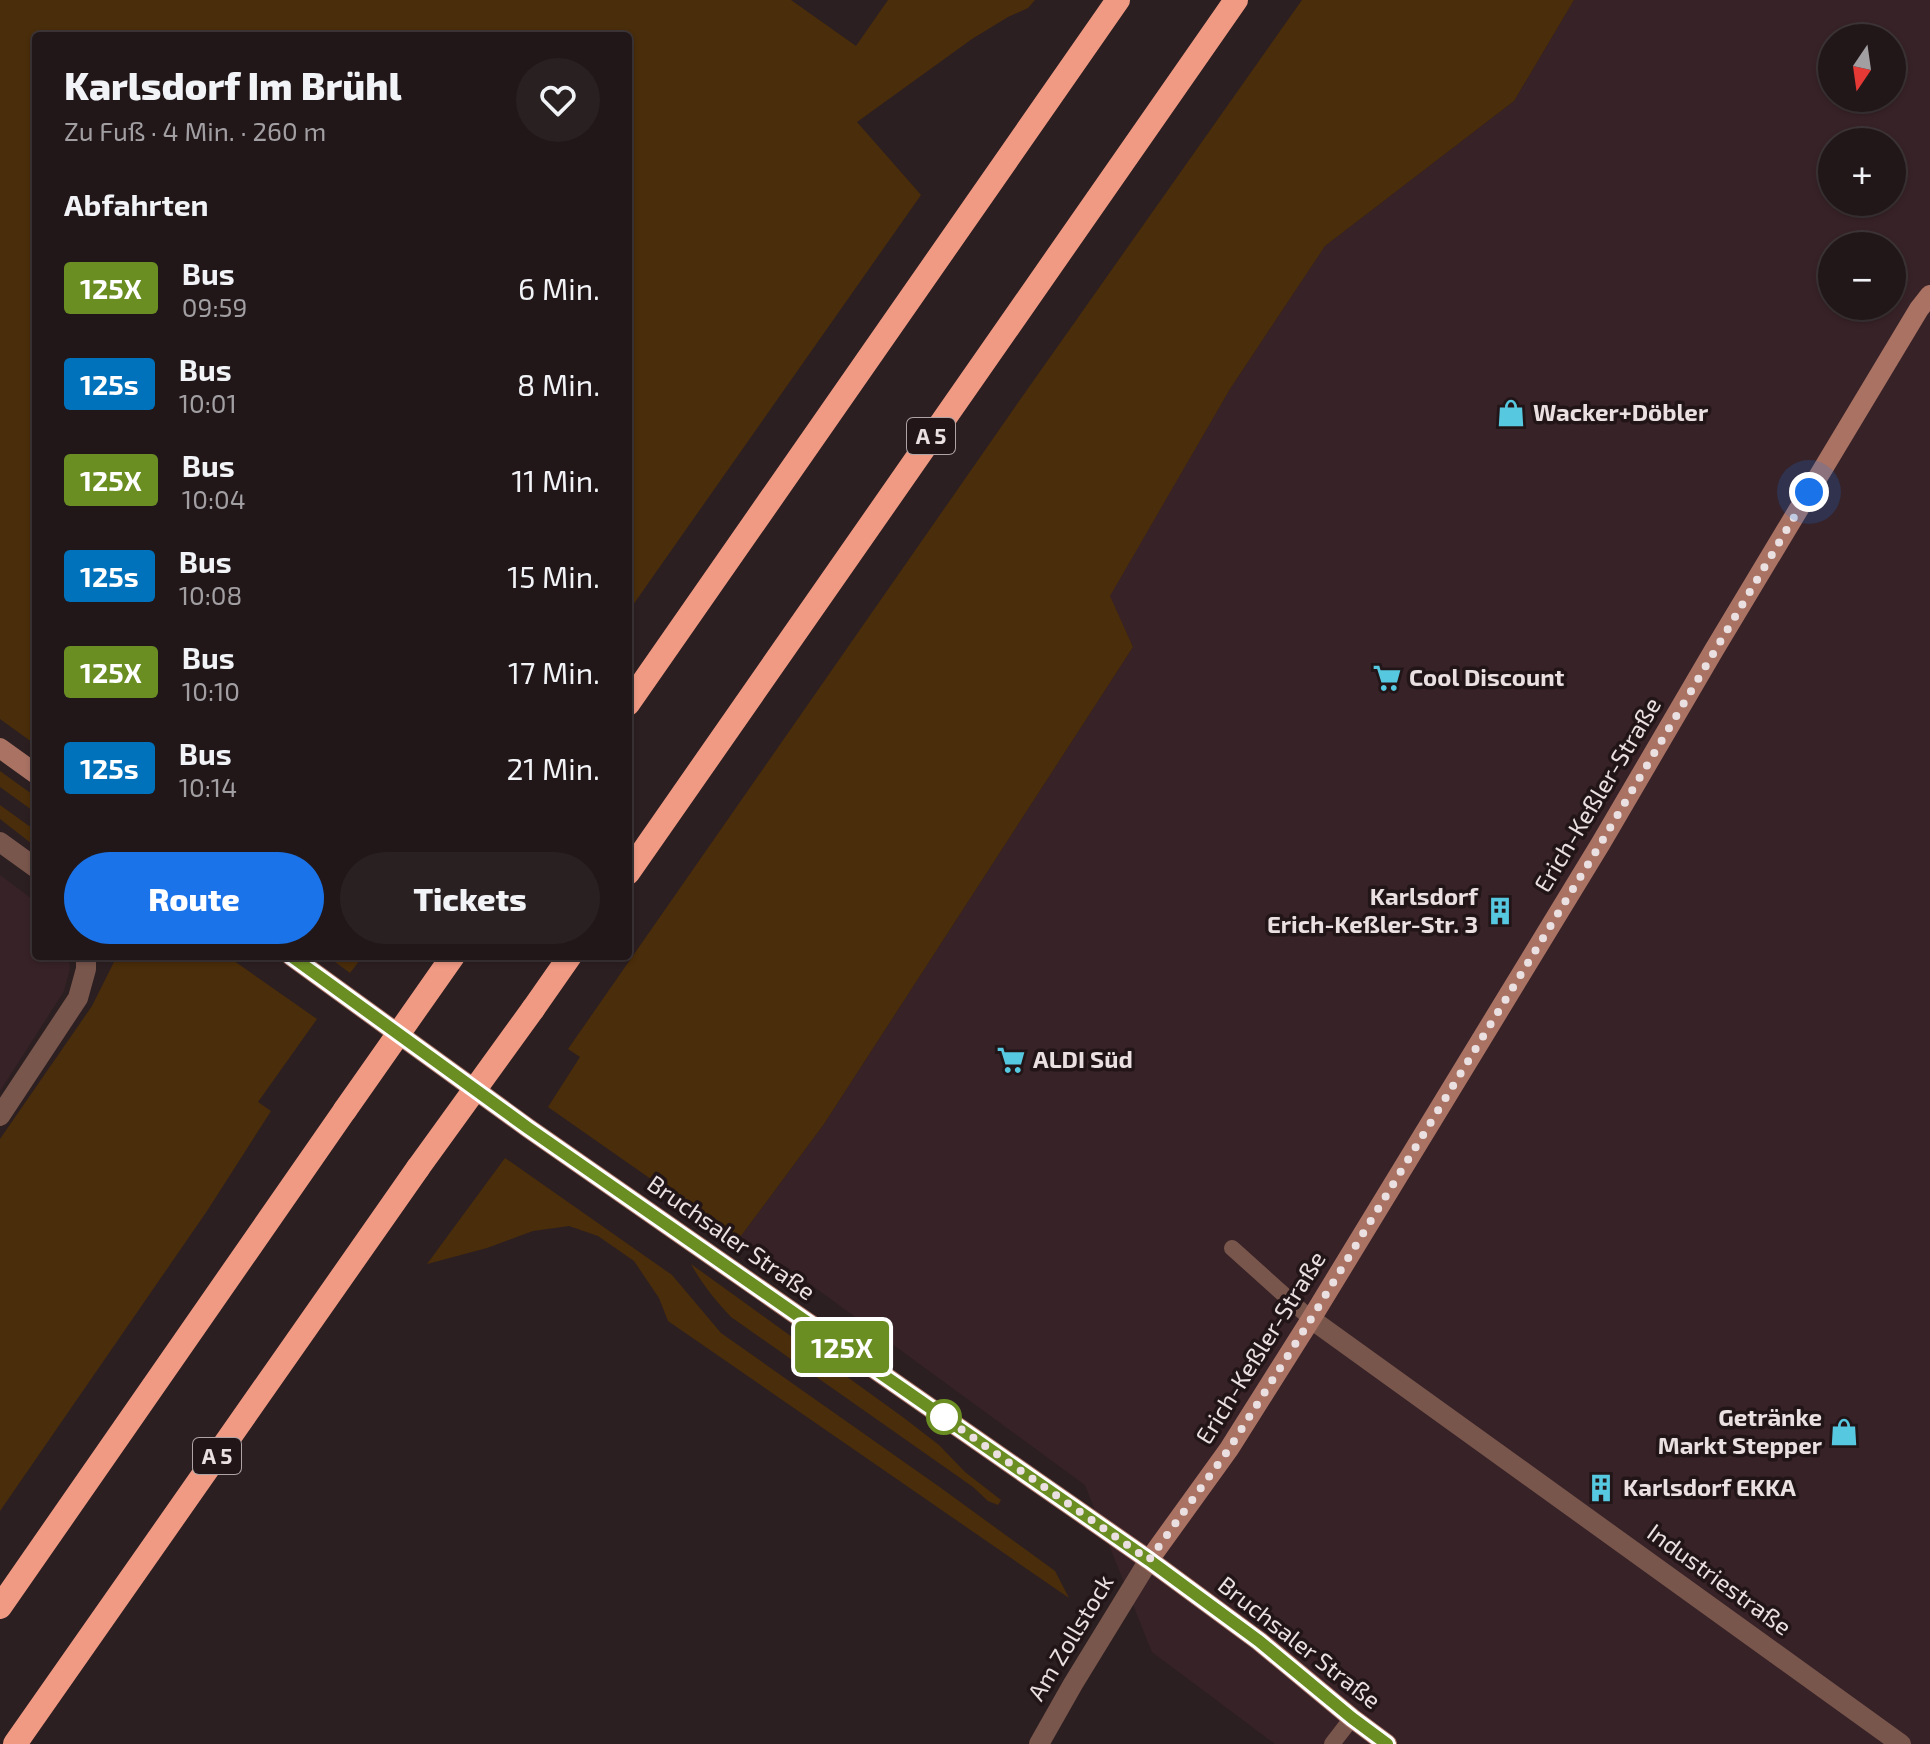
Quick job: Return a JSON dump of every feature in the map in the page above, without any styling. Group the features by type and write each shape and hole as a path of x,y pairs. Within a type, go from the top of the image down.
{"highway":[{"path":"632,698 1118,0"},
{"name":"A 5","path":"632,867 1236,0"},
{"path":"0,1607 451,960"},
{"name":"A 5","path":"15,1744 567,960"}],"street":[{"name":"Erich-Keßler-Straße","path":"1149,1560 1229,1449 1311,1319 1930,295"},
{"path":"0,748 32,771"},
{"path":"0,842 32,865"},
{"path":"0,1116 78,998 86,960"},
{"name":"Bruchsaler Straße","path":"297,960 528,1128 1149,1560 1259,1641 1387,1744"},
{"name":"Industriestraße","path":"1311,1319 1901,1744"},
{"name":"Am Zollstock","path":"1039,1744 1149,1560"}],"lane":[{"path":"1232,1248 1311,1319"},
{"path":"1332,1744 1352,1718"}],"shaded area":[{"path":"0,0 791,0 856,46 888,0 1035,0 1028,8 972,39 857,122 921,195 632,606 632,32 32,32 32,742 0,719"},
{"path":"1302,0 1574,0 1514,101 1325,246 1230,389 1110,596 1133,647 824,1124 738,1240 548,1107 580,1057 568,1049"},
{"path":"1574,0 1930,0 1930,1744 1275,1744 1152,1652 1085,1485 787,1267 738,1240 824,1124 1133,647 1109,596 1230,389 1325,246 1514,101"},
{"path":"0,771 32,794 32,810 0,787"},
{"path":"0,805 32,828 32,844 0,819"},
{"path":"0,875 32,899 32,960 69,960 70,968 64,991 0,1091"},
{"path":"115,960 233,960 317,1019 258,1102 271,1111 207,1211 0,1511 0,1139 92,1006"},
{"path":"332,960 360,960 350,973"},
{"path":"505,1158 672,1275 721,1333 1055,1571 1069,1598 668,1321 659,1298 634,1261 598,1236 569,1226 533,1231 487,1248 427,1264"},
{"path":"691,1264 939,1445 965,1472 1001,1500 998,1505 988,1501 973,1487 731,1317"}],"bus line":[{"name":"125X","path":"297,960 528,1128 1149,1560 1259,1641 1387,1744"}],"place":[{"name":"Wacker+Döbler","path":"1511,413"},
{"name":"Cool Discount","path":"1387,678"},
{"name":"Karlsdorf Erich-Keßler-Str. 3","path":"1500,911"},
{"name":"ALDI Süd","path":"1011,1060"},
{"name":"Getränke Markt Stepper","path":"1844,1432"},
{"name":"Karlsdorf EKKA","path":"1601,1488"}],"route":[{"path":"944,1417 935,1411 1149,1560 1229,1449 1311,1319 1601,843 1809,492"}]}
